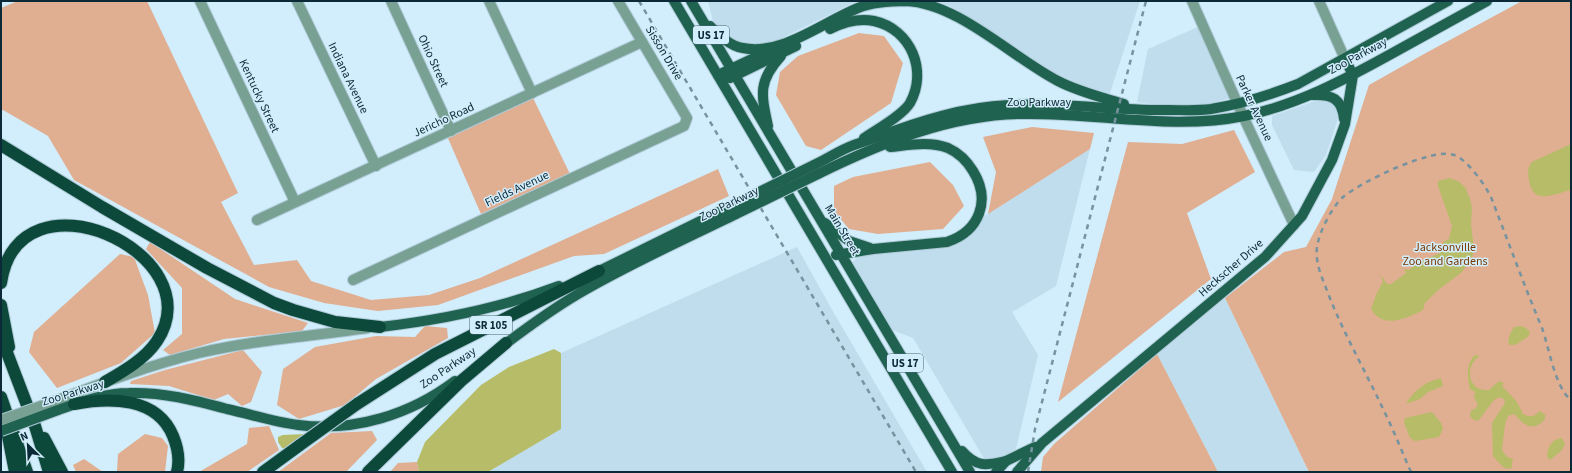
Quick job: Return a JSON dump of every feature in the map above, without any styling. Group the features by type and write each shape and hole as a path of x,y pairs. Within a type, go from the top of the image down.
{"highway":[{"path":"1,144 102,207 207,268 274,303 335,322 380,327"},
{"path":"1,283 5,264 18,245 33,233 53,226 80,227 94,230 121,241 144,258 157,274 166,293 167,316 163,329 158,340 141,358 105,382"},
{"name":"SR 105","path":"263,472 357,404 435,354 600,271"},
{"path":"1,305 15,373"},
{"path":"1,337 28,408 49,472"},
{"name":"SR 105","path":"368,472 462,381 506,343"},
{"path":"1,398 15,472"},
{"path":"1,398 27,472"},
{"path":"74,404 99,401 121,401 142,406 154,413 166,424 176,443 178,454 178,472"},
{"path":"28,408 62,472"}],"main road":[{"name":"US 17","path":"674,1 952,472"},
{"name":"Main Street","path":"692,1 970,472"},
{"name":"Zoo Parkway","path":"816,170 854,145 936,117 966,110 1001,105 1076,106 1145,110 1194,110 1238,103 1280,91 1298,84 1448,1"},
{"name":"Zoo Parkway","path":"380,327 414,323 480,310 539,294 600,271 734,210 816,170 889,142 933,128 996,116 1020,114 1061,114 1194,122 1243,116 1270,109 1309,95 1353,75 1487,1"},
{"path":"700,16 717,33 728,41 742,48 784,48 859,8 883,2 920,3 957,16 1057,81 1085,94 1145,110"},
{"path":"720,79 784,48 848,22 865,20 889,26 909,45 915,58 918,74 916,89 909,104 898,115 854,145"},
{"path":"770,133 764,109 763,85 770,68 784,48"},
{"path":"1345,59 1353,75"},
{"name":"Heckscher Drive","path":"1017,472 1042,443 1265,258 1302,216 1332,160 1345,124 1353,75"},
{"path":"1309,95 1326,94 1335,98 1344,112 1345,124"},
{"path":"826,258 873,249 939,243 953,240 966,231 977,218 982,201 982,192 979,183 966,160 949,149 919,143 868,151"},
{"name":"Zoo Parkway","path":"1,431 57,405 74,404 113,394 128,393 161,394 190,399 290,424 313,426 348,425 382,418 416,405 448,387 554,309 596,284 734,210"},
{"path":"820,220 849,241 873,249"},
{"path":"948,436 970,460 986,465 1006,461"},
{"name":"Heckscher Drive","path":"996,472 1006,461 1042,443"}],"street":[{"name":"Kentucky Street","path":"200,1 295,202"},
{"name":"Indiana Avenue","path":"297,1 376,166"},
{"name":"Ohio Street","path":"391,1 451,131"},
{"path":"489,1 532,93"},
{"name":"Sisson Drive","path":"618,1 687,118"},
{"name":"Parker Avenue","path":"1192,1 1243,116 1294,225"},
{"path":"1319,1 1345,59"},
{"name":"Jericho Road","path":"257,220 642,42"},
{"name":"Fields Avenue","path":"353,280 684,126 687,118"},
{"name":"Zoo Parkway","path":"1,420 57,405 105,382 179,358 257,343 380,327"}],"shaded area":[{"path":"708,1 862,1 851,4 774,42 759,45 738,41 721,29 713,21"},
{"path":"937,1 1140,1 1109,96 1090,91 1059,78 985,27 952,7"},
{"path":"1200,26 1231,98 1211,103 1170,107 1137,102 1148,49"},
{"path":"1321,99 1326,99 1332,103 1337,112 1338,119 1326,155 1314,172 1294,170 1272,125 1272,116"},
{"path":"1571,144 1571,190 1551,195 1539,196 1531,188 1528,175 1530,164"},
{"path":"1090,149 1056,286 1012,312 1038,355 1016,449 996,460 986,462 913,338 892,330 852,263 856,258 865,254 944,245 980,219"},
{"path":"1449,178 1458,181 1465,187 1470,199 1472,208 1471,224 1474,249 1473,255 1462,272 1437,291 1425,303 1423,310 1403,319 1389,321 1382,319 1371,309 1383,282 1380,274 1387,284 1391,284 1405,274 1406,272 1403,269 1409,270 1417,263 1440,253 1443,242 1449,239 1452,226 1438,186 1438,181"},
{"path":"797,247 927,472 488,472 560,429 561,353"},
{"path":"1225,298 1309,472 1218,472 1157,354"},
{"path":"1521,326 1530,332 1528,337 1517,344 1510,345 1508,342 1514,327"},
{"path":"554,349 561,353 561,429 488,472 419,472 417,462 425,442 481,385 509,367"},
{"path":"1475,355 1480,356 1472,365 1470,377 1476,387 1489,390 1499,381 1504,383 1502,386 1517,402 1523,414 1532,416 1536,415 1539,411 1545,414 1545,419 1536,426 1529,426 1525,424 1514,414 1508,416 1505,424 1502,450 1507,457 1513,459 1511,469 1504,468 1493,456 1492,423 1505,403 1504,399 1499,397 1494,400 1478,421 1472,419 1470,416 1471,410 1475,409 1478,405 1474,397 1475,392 1470,389 1468,380 1470,362"},
{"path":"1441,378 1443,386 1428,392 1420,399 1406,404 1420,387 1435,379"},
{"path":"1432,412 1441,423 1443,429 1439,437 1415,441 1410,438 1404,423 1405,418"},
{"path":"305,434 285,449 282,448 278,442 278,437 283,435"},
{"path":"1562,438 1565,444 1561,451 1550,460 1547,457 1549,447 1555,440"}],"green space":[{"path":"18,1 147,1 238,193 221,202 254,265 297,260 311,281 371,300 429,295 480,278 718,169 729,196 604,254 574,256 438,305 378,311 324,303 269,287 74,180 48,136 3,110 1,111 1,8"},
{"name":"Jacksonville Zoo and Gardens","path":"1522,1 1571,1 1571,472 1309,472 1225,298 1284,252 1306,247 1332,199 1369,85"},
{"path":"859,33 884,36 903,63 891,103 821,150 806,146 776,95 780,72 798,56"},
{"path":"533,98 570,174 481,214 447,136"},
{"path":"1032,127 1094,133 1090,149 988,214 996,172 983,137"},
{"path":"1234,130 1255,172 1187,213 1211,279 1058,402 1128,142 1182,144"},
{"path":"930,162 953,185 964,206 943,229 878,234 849,229 834,211 834,186 853,177"},
{"path":"150,242 235,299 308,323 302,331 224,339 170,355 163,350 182,334 182,288 146,249"},
{"path":"120,254 134,257 148,295 155,333 121,363 57,388 29,352 34,332"},
{"path":"425,326 447,328 448,338 376,379 345,405 299,419 277,405 283,369 315,347 376,336 415,337"},
{"path":"243,350 262,372 251,402 242,406 228,394 214,400 169,386 130,384 131,381 165,370"},
{"path":"1157,354 1218,472 1041,472 1043,457 1054,444"},
{"path":"269,426 279,450 247,472 199,472 247,444 249,428"},
{"path":"372,431 377,440 346,472 278,472 331,433"},
{"path":"145,434 162,438 168,446 165,472 116,472 118,454"},
{"path":"84,459 103,472 76,472 73,465"},
{"path":"417,462 419,472 390,472 398,463"}],"railway":[{"path":"639,1 916,472"},
{"path":"1028,472 1035,429 1146,1"},
{"path":"1411,472 1388,419 1332,304 1322,278 1317,258 1318,241 1323,227 1330,213 1339,201 1365,183 1397,167 1430,156 1444,154 1454,155 1459,157 1470,167 1480,179 1491,197 1542,328 1557,377 1565,394 1571,400"}]}
